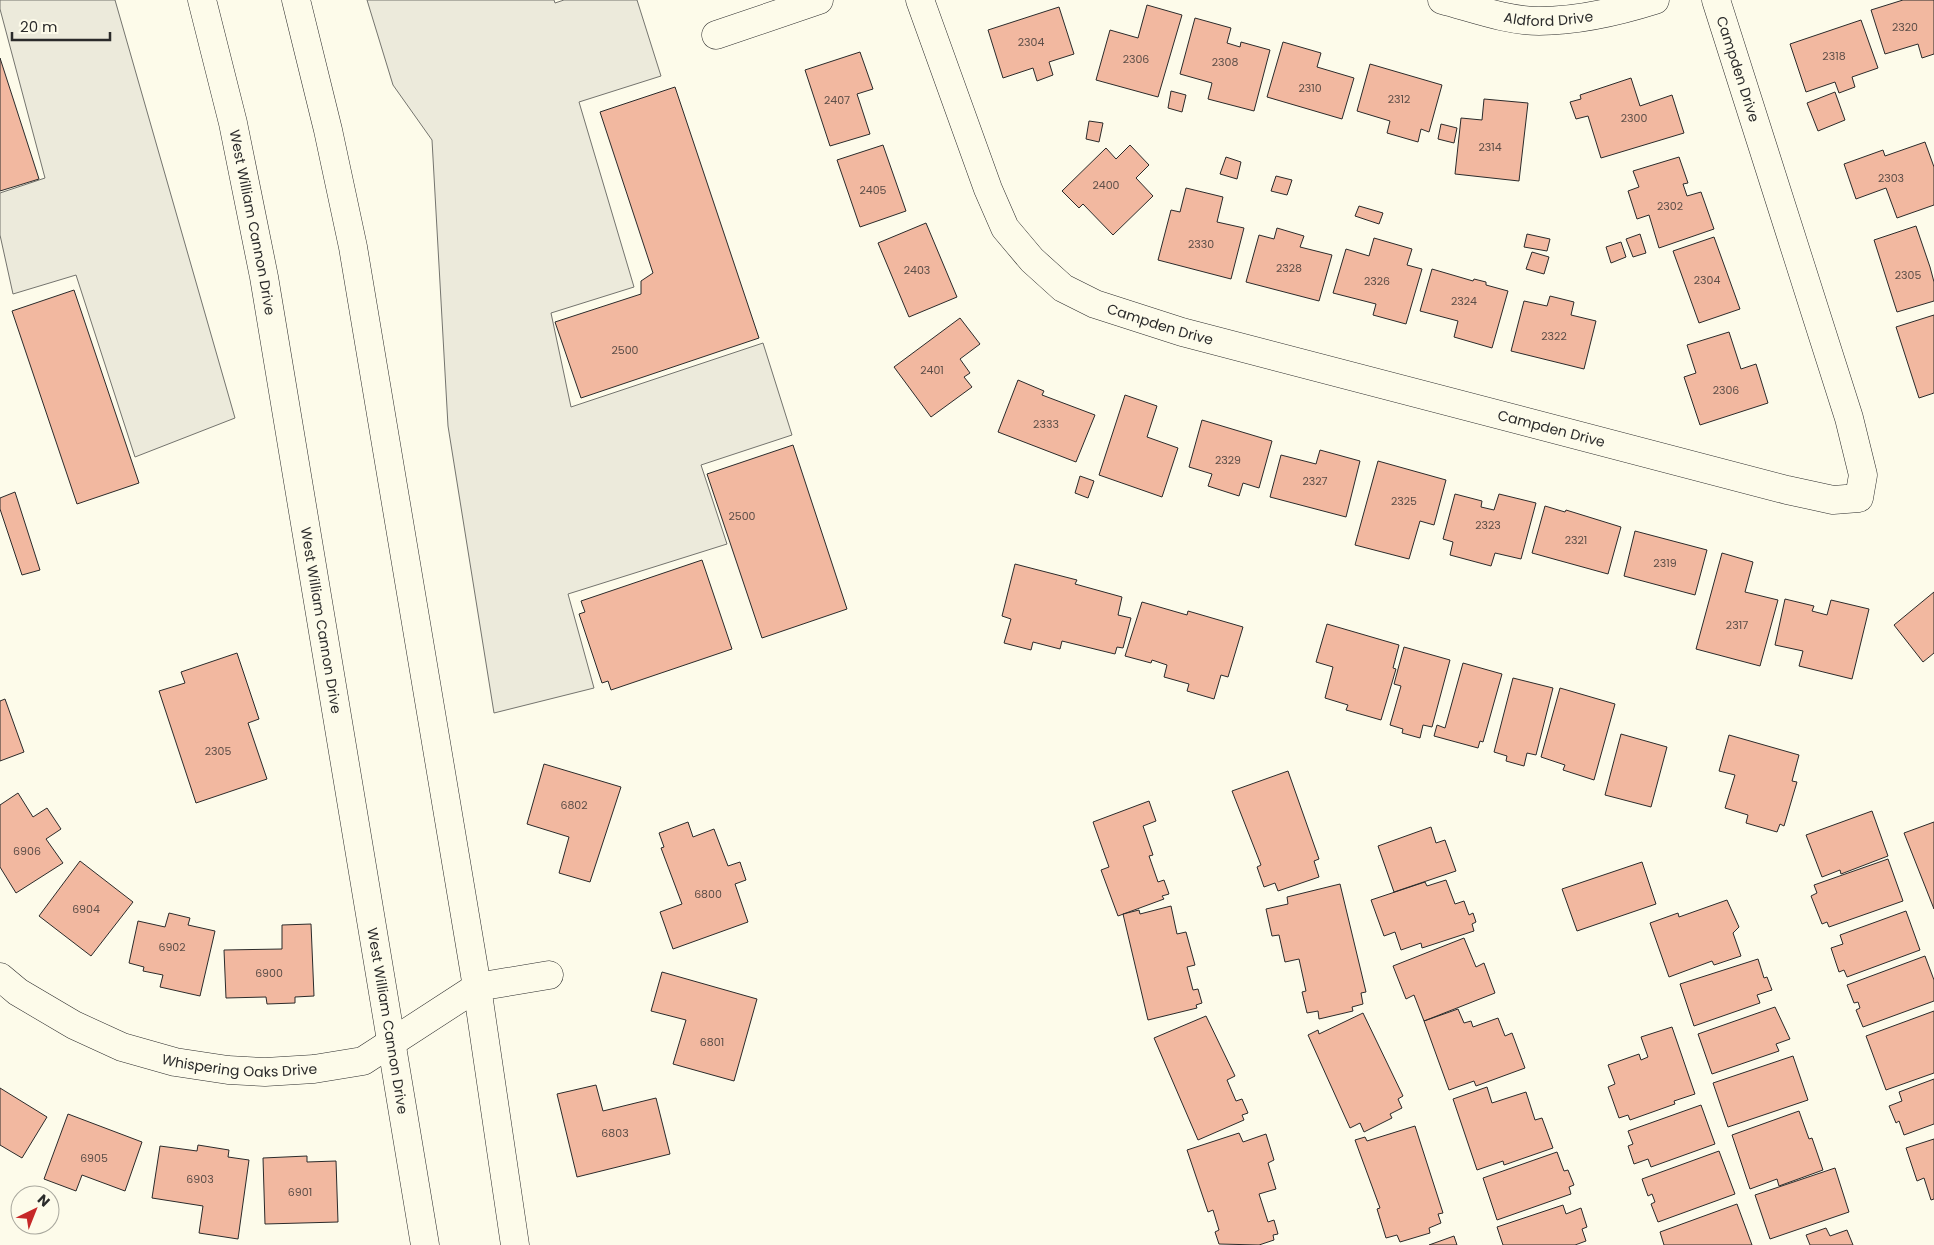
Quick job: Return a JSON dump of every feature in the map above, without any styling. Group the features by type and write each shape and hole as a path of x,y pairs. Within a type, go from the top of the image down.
{"street":[{"name":"West William Cannon Drive","path":"202,0 233,123 264,277 425,1245"},
{"path":"296,0 328,130 352,247 477,987 515,1245"},
{"path":"716,35 819,0"},
{"name":"Campden Drive","path":"920,0 1004,228 1032,260 1063,288 1095,304 1182,332 1794,492 1833,500 1859,498 1863,475 1854,434 1716,0"},
{"name":"Aldford Drive","path":"1442,0 1501,15 1538,21 1614,13 1655,0"},
{"path":"477,987 549,975"},
{"name":"Whispering Oaks Drive","path":"0,978 18,992 74,1025 122,1047 175,1062 238,1071 265,1072 314,1069 363,1061 477,987"}],"shaded area":[{"path":"0,0 115,0 235,418 135,457 76,275 13,294 0,235 0,193 45,178 0,9"},
{"path":"367,0 554,0 555,3 564,0 637,0 661,76 579,102 634,287 551,313 571,407 763,343 792,435 701,465 727,544 568,594 594,688 494,713 448,426 432,140 393,85"}],"building":[{"path":"1903,0 1934,0 1934,54 1922,58 1918,44 1885,54 1871,10"},
{"path":"1147,5 1182,15 1158,97 1096,80 1110,30 1138,38"},
{"path":"1059,7 1074,54 1049,62 1053,75 1037,81 1033,68 1003,78 988,30"},
{"path":"1195,18 1231,28 1227,43 1240,47 1241,42 1270,50 1254,111 1208,99 1212,83 1180,74"},
{"path":"1861,20 1878,68 1852,77 1855,87 1839,93 1835,82 1806,92 1790,44"},
{"path":"1283,42 1321,53 1317,67 1354,78 1342,119 1267,97"},
{"path":"860,52 873,89 857,94 870,134 830,146 805,70"},
{"path":"0,58 39,179 0,191"},
{"path":"1370,64 1442,85 1429,132 1421,129 1418,142 1387,133 1390,121 1357,111"},
{"path":"1631,78 1640,106 1672,95 1684,133 1601,158 1588,116 1576,119 1570,102 1581,99 1580,95"},
{"path":"675,87 759,338 581,398 555,322 641,294 641,281 653,273 600,112"},
{"path":"1171,91 1186,95 1182,112 1168,108"},
{"path":"1835,92 1845,120 1818,131 1807,103"},
{"path":"1484,99 1528,103 1519,181 1455,174 1461,118 1482,120"},
{"path":"1089,121 1103,123 1099,142 1086,139"},
{"path":"1441,124 1457,128 1454,143 1438,139"},
{"path":"1925,142 1934,167 1934,205 1897,218 1886,188 1856,199 1844,164 1883,150 1885,156"},
{"path":"883,145 906,211 860,227 837,160"},
{"path":"1130,145 1149,165 1136,178 1153,196 1113,235 1083,204 1079,208 1062,191 1106,148 1116,159"},
{"path":"1226,157 1241,162 1237,179 1220,174"},
{"path":"1679,157 1688,183 1683,184 1687,196 1701,192 1714,229 1659,248 1649,215 1637,219 1628,191 1639,187 1633,171"},
{"path":"1276,176 1292,180 1287,195 1271,191"},
{"path":"1186,188 1223,197 1217,222 1244,228 1231,279 1158,260 1171,210 1180,212"},
{"path":"1359,206 1383,213 1379,224 1355,216"},
{"path":"926,223 957,297 909,317 878,243"},
{"path":"1916,226 1934,282 1934,301 1897,312 1874,240"},
{"path":"1277,228 1304,236 1300,247 1332,255 1319,301 1246,282 1259,235 1274,239"},
{"path":"1527,234 1550,239 1547,251 1524,247"},
{"path":"1640,234 1646,253 1633,257 1626,239"},
{"path":"1714,237 1740,309 1699,323 1673,251"},
{"path":"1374,238 1412,249 1407,265 1422,269 1406,324 1373,315 1376,304 1333,293 1346,249 1369,256"},
{"path":"1621,242 1626,257 1611,263 1606,247"},
{"path":"1532,252 1549,257 1544,274 1526,269"},
{"path":"1432,269 1473,281 1474,279 1486,282 1486,285 1508,291 1492,348 1454,337 1458,321 1420,311"},
{"path":"74,290 139,483 77,504 12,311"},
{"path":"1550,296 1574,302 1571,315 1596,321 1584,369 1511,351 1524,301 1547,306"},
{"path":"1934,315 1934,393 1919,398 1896,327"},
{"path":"960,318 980,344 960,359 970,373 964,377 972,387 931,417 894,367"},
{"path":"1729,332 1741,369 1756,364 1768,403 1700,425 1684,377 1696,373 1687,345"},
{"path":"1018,380 1044,391 1042,395 1095,415 1076,462 998,432"},
{"path":"1125,395 1157,406 1147,437 1178,448 1162,497 1099,475"},
{"path":"1202,420 1272,441 1259,488 1243,483 1239,496 1208,486 1212,474 1189,467"},
{"path":"793,445 847,609 762,638 707,474"},
{"path":"1320,450 1360,461 1346,517 1270,497 1281,455 1316,464"},
{"path":"1378,461 1446,480 1434,525 1420,521 1409,559 1355,545"},
{"path":"1080,476 1094,481 1088,498 1075,493"},
{"path":"15,492 40,570 22,575 0,509 0,498"},
{"path":"1455,494 1482,501 1481,507 1494,510 1499,494 1536,503 1521,559 1495,553 1491,566 1450,555 1453,542 1443,539"},
{"path":"1545,506 1565,512 1566,510 1621,527 1608,574 1532,553"},
{"path":"1635,531 1707,550 1695,595 1624,576"},
{"path":"1722,553 1753,562 1745,592 1778,600 1760,666 1696,649"},
{"path":"702,560 732,649 611,690 608,681 602,683 579,614 585,612 581,601"},
{"path":"1015,564 1077,580 1075,584 1122,597 1118,615 1131,618 1123,648 1117,647 1115,654 1062,641 1060,649 1033,642 1031,650 1004,643 1011,619 1002,616"},
{"path":"1934,592 1934,653 1923,662 1894,625"},
{"path":"1785,599 1814,606 1812,611 1827,615 1831,600 1869,609 1852,679 1799,666 1803,651 1775,645"},
{"path":"1142,602 1187,615 1188,611 1243,627 1228,677 1221,675 1214,699 1187,691 1189,684 1164,677 1167,665 1152,660 1151,663 1125,656"},
{"path":"1327,624 1399,645 1393,668 1396,669 1381,720 1346,710 1348,705 1325,698 1333,667 1316,662"},
{"path":"1404,647 1450,660 1432,727 1423,725 1420,738 1402,733 1403,729 1390,725 1401,686 1394,684"},
{"path":"237,653 259,719 248,723 267,779 196,803 159,691 185,683 181,672"},
{"path":"1463,663 1502,674 1483,742 1480,741 1478,748 1434,736 1437,725 1445,728"},
{"path":"1513,678 1553,688 1536,755 1527,753 1524,766 1506,761 1507,756 1494,752"},
{"path":"1560,688 1615,704 1594,780 1563,770 1565,765 1541,757"},
{"path":"5,699 24,752 0,761 0,701"},
{"path":"1621,734 1667,747 1651,807 1605,795"},
{"path":"1729,735 1799,755 1792,781 1797,782 1784,826 1780,824 1777,832 1746,823 1748,815 1725,808 1735,775 1719,771"},
{"path":"544,764 621,787 590,882 559,873 569,837 527,824"},
{"path":"1288,771 1319,859 1314,861 1319,877 1278,891 1275,883 1264,887 1257,867 1261,865 1232,791"},
{"path":"18,793 33,817 47,808 61,829 46,839 63,863 16,893 0,867 0,805"},
{"path":"1149,801 1156,821 1143,826 1153,855 1149,856 1158,882 1164,880 1169,894 1162,896 1164,899 1118,916 1101,870 1109,867 1093,822"},
{"path":"1872,811 1888,856 1841,874 1840,870 1822,877 1806,835"},
{"path":"688,822 693,837 714,829 728,866 740,862 746,880 735,884 748,922 673,949 660,912 682,904 661,848 664,847 659,833"},
{"path":"1934,822 1934,909 1904,833"},
{"path":"1431,827 1436,843 1445,840 1456,871 1394,892 1378,846"},
{"path":"1888,859 1903,901 1829,927 1827,922 1822,924 1811,896 1817,893 1814,885"},
{"path":"80,861 133,902 91,956 39,916"},
{"path":"1642,862 1656,904 1577,931 1562,889"},
{"path":"1446,880 1455,904 1464,901 1469,915 1473,913 1476,922 1472,924 1474,931 1422,948 1421,943 1401,950 1395,932 1384,936 1371,900 1425,882 1427,886"},
{"path":"1340,884 1366,992 1361,993 1363,1004 1352,1007 1353,1011 1319,1019 1318,1011 1307,1013 1302,992 1306,991 1299,959 1285,962 1279,935 1272,936 1266,909 1288,904 1287,897"},
{"path":"1727,900 1739,927 1733,933 1741,956 1714,965 1712,961 1669,977 1650,923 1678,913 1679,917"},
{"path":"1171,906 1177,934 1186,932 1195,965 1187,967 1193,990 1198,989 1202,1003 1196,1005 1197,1008 1148,1020 1123,914 1139,910 1140,914"},
{"path":"1906,911 1920,950 1847,977 1844,970 1839,972 1831,948 1843,944 1840,935"},
{"path":"169,913 190,918 188,925 215,931 200,996 160,987 163,975 143,971 144,967 129,963 138,921 165,927"},
{"path":"311,924 314,996 295,997 295,1003 267,1004 266,997 226,998 224,950 282,949 282,925"},
{"path":"1464,938 1476,967 1484,963 1495,993 1424,1021 1414,995 1406,999 1393,966"},
{"path":"1925,956 1934,980 1934,1001 1863,1027 1856,1010 1860,1008 1858,1002 1854,1003 1847,985"},
{"path":"1758,959 1764,978 1767,977 1772,990 1757,995 1760,1003 1694,1026 1680,984"},
{"path":"662,972 757,999 734,1081 673,1064 686,1020 651,1011"},
{"path":"1775,1007 1790,1039 1776,1044 1779,1051 1712,1074 1698,1034"},
{"path":"1458,1009 1464,1023 1471,1021 1473,1027 1498,1018 1505,1036 1512,1033 1525,1068 1476,1086 1474,1081 1449,1090 1424,1021"},
{"path":"1934,1011 1934,1073 1886,1090 1866,1036"},
{"path":"1363,1013 1403,1096 1398,1099 1402,1108 1390,1114 1392,1118 1364,1132 1360,1123 1350,1128 1308,1035 1318,1030 1319,1034"},
{"path":"1206,1016 1235,1076 1227,1080 1236,1101 1242,1099 1248,1113 1242,1115 1244,1120 1198,1140 1154,1038"},
{"path":"1672,1027 1695,1094 1674,1101 1675,1104 1630,1120 1628,1115 1619,1118 1608,1087 1615,1084 1608,1065 1639,1054 1641,1060 1648,1057 1641,1037"},
{"path":"1793,1056 1808,1100 1728,1127 1713,1083"},
{"path":"1934,1079 1934,1124 1904,1135 1899,1121 1896,1123 1889,1106 1902,1101 1899,1092"},
{"path":"596,1085 603,1111 656,1098 670,1154 577,1177 557,1094"},
{"path":"1487,1087 1492,1103 1526,1092 1535,1120 1542,1118 1553,1148 1504,1165 1503,1161 1477,1170 1453,1099"},
{"path":"0,1088 47,1117 22,1158 0,1145"},
{"path":"1701,1105 1715,1144 1651,1167 1648,1159 1634,1164 1628,1146 1633,1144 1628,1131"},
{"path":"1799,1111 1809,1139 1812,1138 1823,1170 1779,1186 1777,1179 1750,1189 1732,1135"},
{"path":"68,1114 142,1142 125,1191 82,1175 76,1191 44,1179"},
{"path":"1415,1126 1443,1213 1438,1214 1441,1223 1429,1228 1430,1233 1400,1242 1397,1235 1386,1238 1377,1209 1380,1208 1355,1140 1365,1137 1367,1141"},
{"path":"1239,1133 1243,1142 1266,1134 1274,1160 1268,1163 1276,1189 1259,1194 1268,1222 1274,1220 1278,1234 1273,1235 1274,1240 1259,1245 1219,1244 1215,1232 1219,1230 1213,1210 1208,1212 1187,1150"},
{"path":"1934,1139 1934,1199 1931,1200 1924,1178 1917,1181 1906,1148"},
{"path":"198,1145 229,1150 228,1157 249,1160 238,1239 199,1233 203,1206 152,1198 160,1146 197,1151"},
{"path":"1719,1151 1735,1194 1658,1222 1651,1204 1655,1202 1652,1194 1648,1196 1642,1179"},
{"path":"1557,1152 1564,1171 1568,1170 1574,1185 1569,1187 1571,1194 1497,1220 1483,1178"},
{"path":"307,1156 307,1162 336,1161 338,1222 265,1224 263,1158"},
{"path":"1835,1168 1849,1212 1770,1239 1755,1195"},
{"path":"1737,1204 1752,1245 1664,1245 1660,1232"},
{"path":"1563,1205 1566,1214 1581,1208 1587,1227 1582,1229 1586,1241 1575,1245 1503,1245 1497,1227"},
{"path":"1826,1228 1830,1236 1847,1230 1853,1245 1810,1245 1806,1235"},
{"path":"1454,1236 1457,1245 1429,1245"}]}
